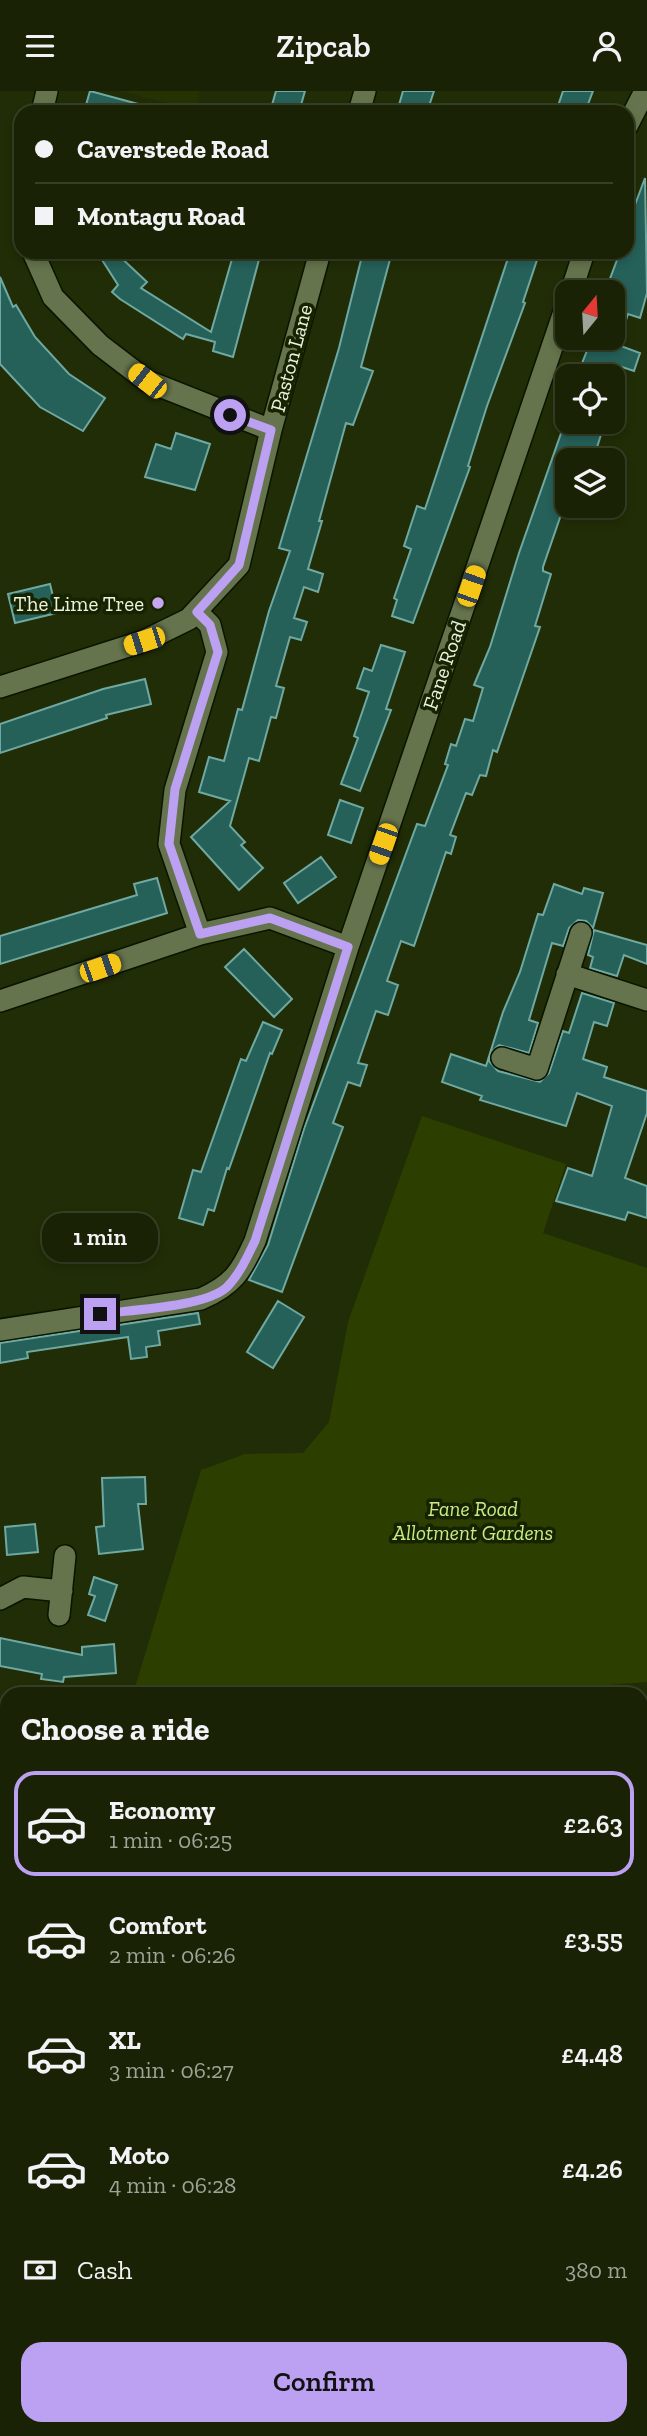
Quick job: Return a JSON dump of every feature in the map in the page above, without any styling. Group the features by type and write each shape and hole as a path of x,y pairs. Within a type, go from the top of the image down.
{"street":[{"path":"634,112 645,91"},
{"path":"36,259 53,297 100,345 147,381 271,430"},
{"name":"Paston Lane","path":"0,687 144,641 197,612 239,565 271,430 318,259"},
{"path":"575,280 582,259"},
{"name":"Fane Road","path":"0,1329 201,1299 225,1289 243,1268 255,1241 348,947 555,338"},
{"path":"197,612 210,625 218,652 175,789 169,844 200,934"},
{"path":"0,1001 200,934 270,918 348,947"},
{"path":"502,1058 537,1069 580,933"},
{"path":"568,974 647,1000"},
{"path":"59,1615 65,1556"},
{"path":"0,1599 23,1587 62,1591"}],"shaded area":[{"path":"122,91 200,91 196,105 173,105"}],"green space":[{"name":"Fane Road Allotment Gardens","path":"422,1116 566,1164 543,1233 647,1268 647,1682 584,1687 135,1687 201,1470 245,1454 303,1453 329,1422 348,1322"}],"building":[{"path":"90,91 142,105 86,105"},
{"path":"276,91 305,91 301,105 272,105"},
{"path":"403,91 434,91 429,105 399,105"},
{"path":"563,91 593,91 588,105 558,105"},
{"path":"645,178 647,293 640,318 628,314 625,323 625,280 610,280 617,259 634,259 634,208"},
{"path":"101,259 122,259 147,282 141,288 211,332 232,259 259,259 233,357 213,351 215,342 186,334 183,339 120,299 112,292 118,285"},
{"path":"361,259 390,259 361,367 373,371 353,425 346,423 308,569 323,574 318,592 304,587 294,618 307,622 301,640 290,637 276,686 284,688 276,718 271,717 259,761 249,758 230,826 245,842 241,845 263,868 239,890 191,837 230,801 199,792 209,757 224,761 238,709 242,710 269,611 290,551 279,548 339,348"},
{"path":"508,259 537,259 523,302 525,303 487,406 468,466 470,467 413,623 392,616 397,600 394,598 411,549 404,546 417,506 425,509"},
{"path":"0,277 13,307 16,305 35,337 69,374 105,398 83,431 40,407 0,364"},
{"path":"625,348 640,353 634,371 625,368 625,364 582,364 587,350 625,350"},
{"path":"176,433 210,444 195,490 145,477 156,444 171,449"},
{"path":"561,434 601,434 597,448 556,448"},
{"path":"555,450 555,518 560,518 543,567 543,571 551,574 535,626 540,627 497,752 493,750 486,776 480,775 472,795 466,793 450,835 456,837 451,854 446,852 414,946 401,941 387,981 398,985 388,1015 376,1011 358,1063 367,1065 360,1086 348,1082 333,1123 343,1127 282,1292 249,1280 268,1245 304,1129 417,824 425,826 448,765 445,764 451,744 456,746 465,719 473,721 483,688 474,685 490,647"},
{"path":"50,584 57,613 15,623 8,594"},
{"path":"381,645 405,652 386,709 391,710 360,791 341,784 358,738 354,736 369,692 357,688 364,668 372,671"},
{"path":"145,679 151,704 106,715 107,718 0,753 0,724 103,689"},
{"path":"340,800 363,808 351,843 328,835"},
{"path":"321,857 336,877 298,903 284,883"},
{"path":"157,878 167,913 0,964 0,936 137,895 134,884"},
{"path":"554,884 582,894 584,888 603,893 593,928 586,921 578,920 569,928 563,946 552,943 529,1020 538,1023 529,1053 499,1045 490,1053 538,914 543,915"},
{"path":"594,930 647,945 647,964 624,955 617,976 590,968 593,957 588,955"},
{"path":"244,949 292,999 274,1017 225,967"},
{"path":"582,993 614,1003 607,1026 594,1022 583,1059 607,1067 604,1077 647,1091 647,1113 625,1178 647,1186 647,1218 628,1212 625,1220 556,1201 568,1168 592,1176 612,1106 577,1093 566,1126 480,1100 482,1096 442,1082 451,1054 486,1066 490,1053 489,1061 498,1071 540,1082 549,1073 563,1031 569,1033"},
{"path":"263,1022 282,1030 272,1054 270,1053 229,1169 227,1168 214,1211 208,1209 203,1225 179,1218 193,1170 201,1172 241,1059 246,1061"},
{"path":"278,1301 304,1317 273,1368 247,1352"},
{"path":"198,1313 200,1324 158,1331 160,1345 146,1347 147,1357 131,1359 128,1337 27,1352 28,1358 0,1363 0,1343"},
{"path":"145,1477 146,1504 138,1504 143,1549 99,1554 96,1527 104,1526 102,1478"},
{"path":"35,1524 38,1552 7,1555 5,1527"},
{"path":"94,1577 117,1585 105,1621 88,1615 95,1596 89,1594"},
{"path":"0,1638 82,1655 82,1647 114,1644 116,1673 64,1677 63,1682 41,1679 42,1674 0,1666"}],"place":[{"name":"The Lime Tree","path":"158,603"}],"route":[{"path":"100,1314 201,1299 225,1289 243,1268 255,1241 348,947 270,918 200,934 169,844 175,789 218,652 210,625 197,612 239,565 271,430 230,415"}]}
